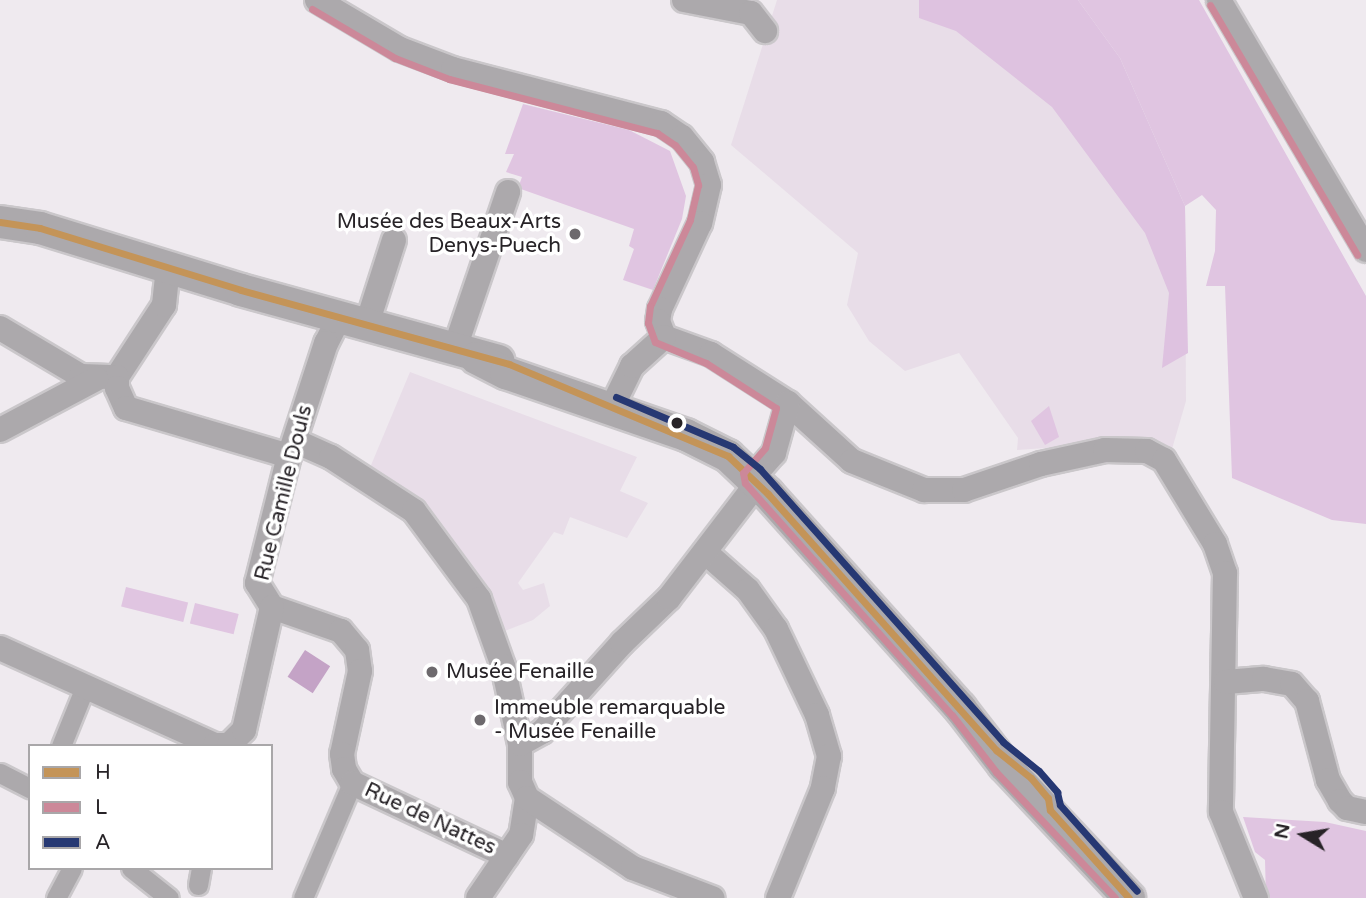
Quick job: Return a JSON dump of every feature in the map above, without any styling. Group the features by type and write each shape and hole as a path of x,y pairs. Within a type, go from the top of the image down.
{"street":[{"path":"317,0 400,49 453,69 660,123 682,137 702,162 709,184 700,223 660,309 658,321 664,337 710,354 788,403 852,460 924,491 964,490 1041,464 1105,450 1147,451 1164,460 1215,544 1225,573 1226,682 1221,812 1256,898"},
{"path":"684,0 751,13 765,31"},
{"path":"1219,0 1366,250"},
{"path":"465,354 508,192"},
{"path":"0,222 40,228 465,354 506,373 543,382 612,407 717,450 756,480 996,750 1004,765 1050,810 1129,898"},
{"name":"Rue Camille Douls","path":"231,744 244,730 272,607 257,583 292,448 326,343 353,320 394,240"},
{"path":"0,430 98,377 164,305 168,267"},
{"path":"0,328 117,388 126,408 173,424 292,448 392,495 433,532 479,599 503,666 527,798 522,835 478,898"},
{"path":"612,407 632,366 664,337"},
{"path":"519,755 699,559 774,453 788,403"},
{"path":"699,559 748,590 776,629 817,715 829,756 823,788 778,898"},
{"path":"272,607 341,631 357,650 360,671 342,754 344,769 352,783 303,895"},
{"path":"0,648 213,744"},
{"path":"1226,682 1264,679 1292,684 1307,701 1328,780 1340,801 1347,808 1366,812"},
{"path":"62,744 85,687"},
{"path":"0,774 28,787"},
{"name":"Rue de Nattes","path":"352,783 507,856"},
{"path":"527,798 634,868 712,898"},
{"path":"55,898 71,870"},
{"path":"134,870 169,898"}],"shaded area":[{"path":"777,0 1078,0 1185,206 1186,401 1172,449 1104,444 1017,450 1018,438 959,353 905,371 869,341 847,305 858,253 731,145"},
{"path":"919,0 1078,0 1120,58 1185,206 1188,353 1162,368 1169,293 1145,233 1052,107 956,31 919,18"},
{"path":"1078,0 1199,0 1366,296 1366,524 1332,520 1232,478 1225,286 1206,286 1215,251 1216,210 1202,195 1185,206 1120,58"},
{"path":"523,104 629,130 670,151 686,196 682,219 653,290 623,280 634,249 629,246 634,229 518,188 522,177 506,172 514,154 505,154"},
{"path":"410,372 637,457 620,491 648,503 627,538 570,517 563,535 554,532 518,583 523,590 544,583 550,606 533,620 502,632 493,609 496,606 462,562 369,470"},
{"path":"1049,406 1059,437 1045,445 1031,421"},
{"path":"126,587 188,602 183,622 121,606"},
{"path":"195,603 239,614 234,634 190,623"},
{"path":"305,650 330,666 313,693 288,677"},
{"path":"1243,817 1325,822 1366,831 1366,898 1266,898 1265,860 1255,852"}],"transit line":[{"name":"L","path":"1210,5 1357,255"},
{"name":"L","path":"312,9 395,58 449,79 657,133 675,145 693,167 698,185 690,220 650,306 648,323 655,342 706,363 776,408 765,448 743,473 745,483 952,715 996,772 1115,898"},
{"name":"H","path":"0,222 40,228 241,290 509,364 728,456 768,494 996,750 1031,778 1048,798 1050,810 1129,898"},
{"name":"A","path":"616,397 733,447 760,469 1003,742 1039,771 1057,792 1060,805 1137,891"}],"place":[{"name":"Musée des Beaux-Arts Denys-Puech","path":"575,234"},
{"name":"Musée Fenaille","path":"432,672"},
{"name":"Immeuble remarquable - Musée Fenaille","path":"480,720"}]}
